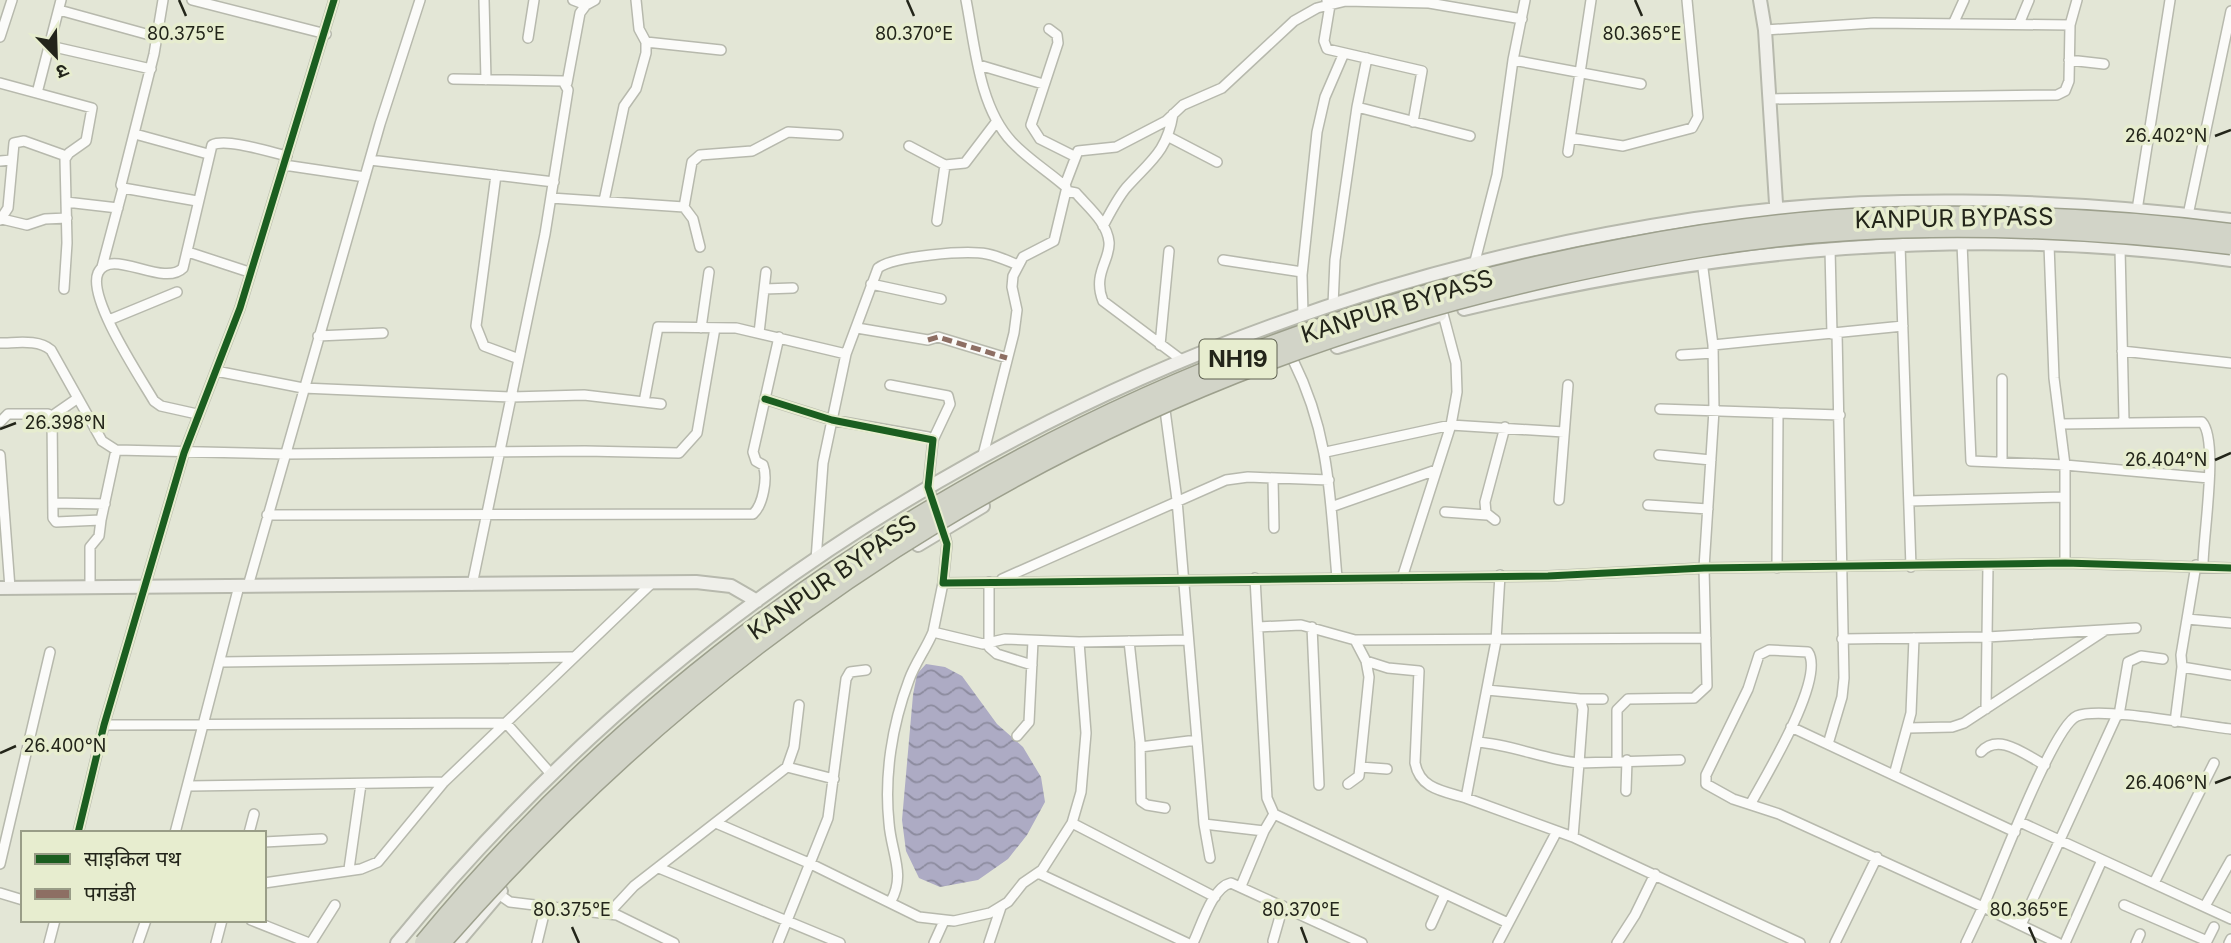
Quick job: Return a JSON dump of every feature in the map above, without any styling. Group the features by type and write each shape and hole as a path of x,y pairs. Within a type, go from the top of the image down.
{"highway":[{"name":"KANPUR BYPASS","path":"424,943 528,827 619,740 707,666 792,601 908,523 1022,457 1155,392 1251,353 1364,312 1536,264 1705,233 1872,217 1997,216 2075,216 2231,233"},
{"name":"KANPUR BYPASS","path":"441,943 545,828 629,748 694,693 810,604 911,537 1033,467 1125,420 1238,372 1308,345 1454,301 1641,257 1742,241 1846,231 1973,228 2129,234 2231,245"}],"main road":[{"path":"1760,0 1765,30 1777,210 1775,253"},
{"path":"1765,30 1768,20 1767,0"},
{"path":"397,943 464,866 551,774 694,646 928,487 1055,417 1183,361 1303,314 1474,265 1566,243 1696,219 1777,210 1984,203 2137,210 2231,220"},
{"path":"457,943 554,834 648,743 736,669 844,592 944,529 1071,456 1165,410 1293,360 1443,314 1574,282 1702,261 1775,253 1962,243 2120,249 2231,260"},
{"path":"5,588 249,586 269,580 654,580 682,576 696,582 731,586 757,601"}],"street":[{"path":"0,37 12,0"},
{"path":"163,0 135,135 121,181 123,188 102,267 97,275 97,291 109,320 154,401 161,406 197,414"},
{"path":"192,0 215,3 326,34"},
{"path":"78,831 104,725 143,586 197,414 240,308 249,272 326,34 334,0"},
{"path":"176,831 221,662 249,586 318,336 420,0"},
{"path":"484,0 486,80"},
{"path":"528,38 534,0"},
{"path":"573,0 590,2"},
{"path":"604,201 624,106 636,89 646,53 646,42 639,29 636,0"},
{"path":"966,0 979,65 997,121 1020,150 1068,187 1103,226 1110,245 1100,275 1102,301 1183,361"},
{"path":"1474,265 1497,174 1513,60 1525,0"},
{"path":"1568,152 1591,0"},
{"path":"1571,138 1623,146 1692,128 1698,117 1687,0"},
{"path":"1954,22 1964,0"},
{"path":"2019,24 2029,0"},
{"path":"1769,99 2049,96 2065,91 2069,81 2070,25 2077,0"},
{"path":"2137,210 2170,0"},
{"path":"473,581 551,198 580,13 590,2"},
{"path":"983,455 1017,310 1012,287 1018,265 1023,257 1054,240 1074,156 1078,151 1116,147 1173,114 1189,101 1230,83 1294,21 1328,2 1429,2 1522,19"},
{"path":"1328,2 1325,46 1422,71 1413,122"},
{"path":"37,93 60,5 157,37"},
{"path":"2188,215 2231,11"},
{"path":"1765,30 1813,25 1954,22 2070,25"},
{"path":"1049,29 1057,35 1058,43 1031,125 1040,139 1074,156"},
{"path":"646,42 721,50"},
{"path":"50,46 150,69"},
{"path":"1303,314 1302,272 1317,132 1325,97 1344,53"},
{"path":"1333,305 1335,260 1357,107 1367,58"},
{"path":"1513,60 1641,84"},
{"path":"2069,60 2104,64"},
{"path":"979,65 1043,83"},
{"path":"453,79 567,83"},
{"path":"0,83 92,108 86,141 66,156"},
{"path":"1357,107 1470,136"},
{"path":"1103,226 1125,189 1158,155 1169,137 1173,114"},
{"path":"909,145 945,165 955,166 970,159 997,121"},
{"path":"700,247 693,219 684,207 692,162 700,155 752,151 795,131 838,135"},
{"path":"135,135 208,153"},
{"path":"1169,137 1217,162"},
{"path":"66,156 18,141 12,148 8,208 1,219 27,225 45,219 67,218"},
{"path":"102,267 113,263 168,275 178,273 183,268 208,153 216,143 365,177"},
{"path":"64,289 66,156"},
{"path":"0,161 11,160"},
{"path":"370,160 554,181"},
{"path":"937,221 945,165"},
{"path":"496,175 476,326 484,346 519,359"},
{"path":"123,188 197,201"},
{"path":"551,198 684,207"},
{"path":"66,202 118,208"},
{"path":"1962,243 1971,461 2065,465 2209,478"},
{"path":"1900,245 1911,567"},
{"path":"2049,245 2054,378 2065,465 2065,563"},
{"path":"1828,744 1842,697 1843,568 1840,415 1830,249"},
{"path":"2120,249 2124,421"},
{"path":"1160,345 1169,251"},
{"path":"188,252 249,272"},
{"path":"816,561 823,463 832,420 846,354 878,268 883,264 918,257 984,253 1018,265"},
{"path":"1223,260 1302,272"},
{"path":"1626,791 1616,710 1628,699 1695,698 1704,692 1707,685 1704,568 1714,410 1713,349 1702,261"},
{"path":"701,328 709,272"},
{"path":"759,333 766,272"},
{"path":"871,284 941,299"},
{"path":"764,289 793,288"},
{"path":"109,320 177,292"},
{"path":"1402,578 1451,425 1459,381 1443,314"},
{"path":"1681,355 1903,326"},
{"path":"644,402 658,327 715,328 759,333 846,354"},
{"path":"0,343 45,345 51,350 102,442 116,450 285,454 678,453 684,450 697,433 715,328"},
{"path":"857,328 928,340 938,337 1007,358"},
{"path":"318,336 383,333"},
{"path":"267,515 488,512 753,514 759,508 766,475 764,466 756,461 753,452 779,337"},
{"path":"2122,351 2231,363"},
{"path":"1293,360 1307,387 1326,452 1337,578"},
{"path":"216,371 303,388 511,397 584,395 661,404"},
{"path":"2001,379 2002,462"},
{"path":"890,385 945,393 951,399 933,440 928,487 947,544 943,583 933,632 908,682 892,743 887,777 889,825 900,875 898,890 891,901"},
{"path":"1559,500 1568,385"},
{"path":"52,416 78,398"},
{"path":"765,399 832,420 933,440"},
{"path":"1660,409 1840,415"},
{"path":"1165,410 1177,499 1209,858"},
{"path":"1777,568 1778,413"},
{"path":"1,418 8,414 52,416"},
{"path":"52,416 53,518 57,522 101,520"},
{"path":"2061,424 2124,421 2202,422 2209,433 2209,478 2200,565 2181,655 2175,722"},
{"path":"1326,452 1451,425 1564,432"},
{"path":"1445,512 1491,518 1485,502 1505,427"},
{"path":"90,587 90,547 99,536 116,450"},
{"path":"0,455 5,588"},
{"path":"1659,455 1711,460"},
{"path":"1331,507 1436,470"},
{"path":"1273,478 1274,528"},
{"path":"992,582 1177,499 1226,480 1329,480"},
{"path":"1909,501 2064,497"},
{"path":"54,503 105,504"},
{"path":"1648,505 1708,509"},
{"path":"943,583 1548,576 1704,568 2065,563 2231,568"},
{"path":"1986,709 1988,565"},
{"path":"1466,798 1496,641 1500,575"},
{"path":"1255,578 1267,798 1274,814 1508,923"},
{"path":"266,883 378,862 444,782 654,580"},
{"path":"992,582 987,644 997,654 1032,665"},
{"path":"2187,619 2231,623"},
{"path":"1258,627 1312,628 1355,640 1706,638"},
{"path":"1312,628 1320,785"},
{"path":"1842,639 1987,637 2136,628"},
{"path":"1908,728 1952,727 1986,709 2105,630"},
{"path":"933,632 987,644 1005,639 1079,642 1188,640"},
{"path":"1894,775 1908,728 1914,638"},
{"path":"1348,783 1359,776 1369,677 1366,661 1355,640"},
{"path":"1017,736 1028,722 1033,641"},
{"path":"1129,641 1140,747 1141,800 1147,806 1165,808"},
{"path":"989,943 1001,908 1023,883 1038,873 1072,823 1081,792 1086,733 1079,642"},
{"path":"1751,803 1791,727 1809,681 1810,654 1800,651 1763,652 1705,781 1708,787 1877,857 2021,925 2038,939 2058,943"},
{"path":"0,864 50,652"},
{"path":"2021,925 2118,715 2128,662 2141,656 2163,659"},
{"path":"221,662 572,657"},
{"path":"1366,661 1388,668 1414,668 1419,671 1415,763 1419,777 1426,785 1573,837 1800,943"},
{"path":"2182,667 2231,674"},
{"path":"778,943 824,834 834,779 839,714 846,679 850,671 866,670"},
{"path":"1487,690 1603,699"},
{"path":"1573,837 1583,709 1580,699"},
{"path":"608,914 634,886 787,767 794,747 799,705"},
{"path":"1966,943 2045,765 2067,722 2082,714 2118,715 2231,729"},
{"path":"104,725 506,723 551,774"},
{"path":"1791,727 2015,832"},
{"path":"1140,747 1197,740"},
{"path":"1478,742 1511,746 1579,763 1680,760"},
{"path":"1981,752 1991,743 2000,742 2045,765"},
{"path":"2154,883 2214,764"},
{"path":"787,767 834,779"},
{"path":"1360,767 1387,769"},
{"path":"188,786 444,782"},
{"path":"349,869 361,784"},
{"path":"250,831 254,814"},
{"path":"1241,886 1274,814"},
{"path":"2020,822 2231,919"},
{"path":"716,823 891,901 919,917 944,921 974,917 1001,908"},
{"path":"1072,823 1215,897"},
{"path":"1204,824 1264,831"},
{"path":"1498,943 1557,831"},
{"path":"266,842 322,839"},
{"path":"1835,943 1877,857"},
{"path":"2065,943 2102,860"},
{"path":"2204,906 2231,860"},
{"path":"464,866 510,902 608,914 674,943"},
{"path":"659,868 840,943"},
{"path":"1038,873 1187,943"},
{"path":"1617,943 1635,915 1655,874"},
{"path":"1193,943 1215,897 1226,884 1241,886 1362,943"},
{"path":"0,893 21,899"},
{"path":"1431,925 1445,894"},
{"path":"256,922 310,943 335,905"},
{"path":"2124,905 2206,942 2214,927"},
{"path":"537,943 546,906"},
{"path":"1273,941 1283,906"},
{"path":"934,943 944,921"},
{"path":"49,943 54,922"},
{"path":"138,943 145,922"},
{"path":"216,943 221,922"},
{"path":"645,943 650,931"}],"water":[{"path":"926,664 945,667 962,676 997,724 1023,747 1041,777 1045,802 1027,835 1008,859 978,880 940,887 919,878 906,851 902,820 913,695 917,674"}],"marked path":[{"path":"928,340 938,337 1007,358"}],"cycle path":[{"path":"78,831 104,725 184,453 240,308 334,0"},
{"path":"765,399 832,420 933,440 928,487 947,544 943,583 1548,576 1704,568 2065,563 2231,568"}]}
